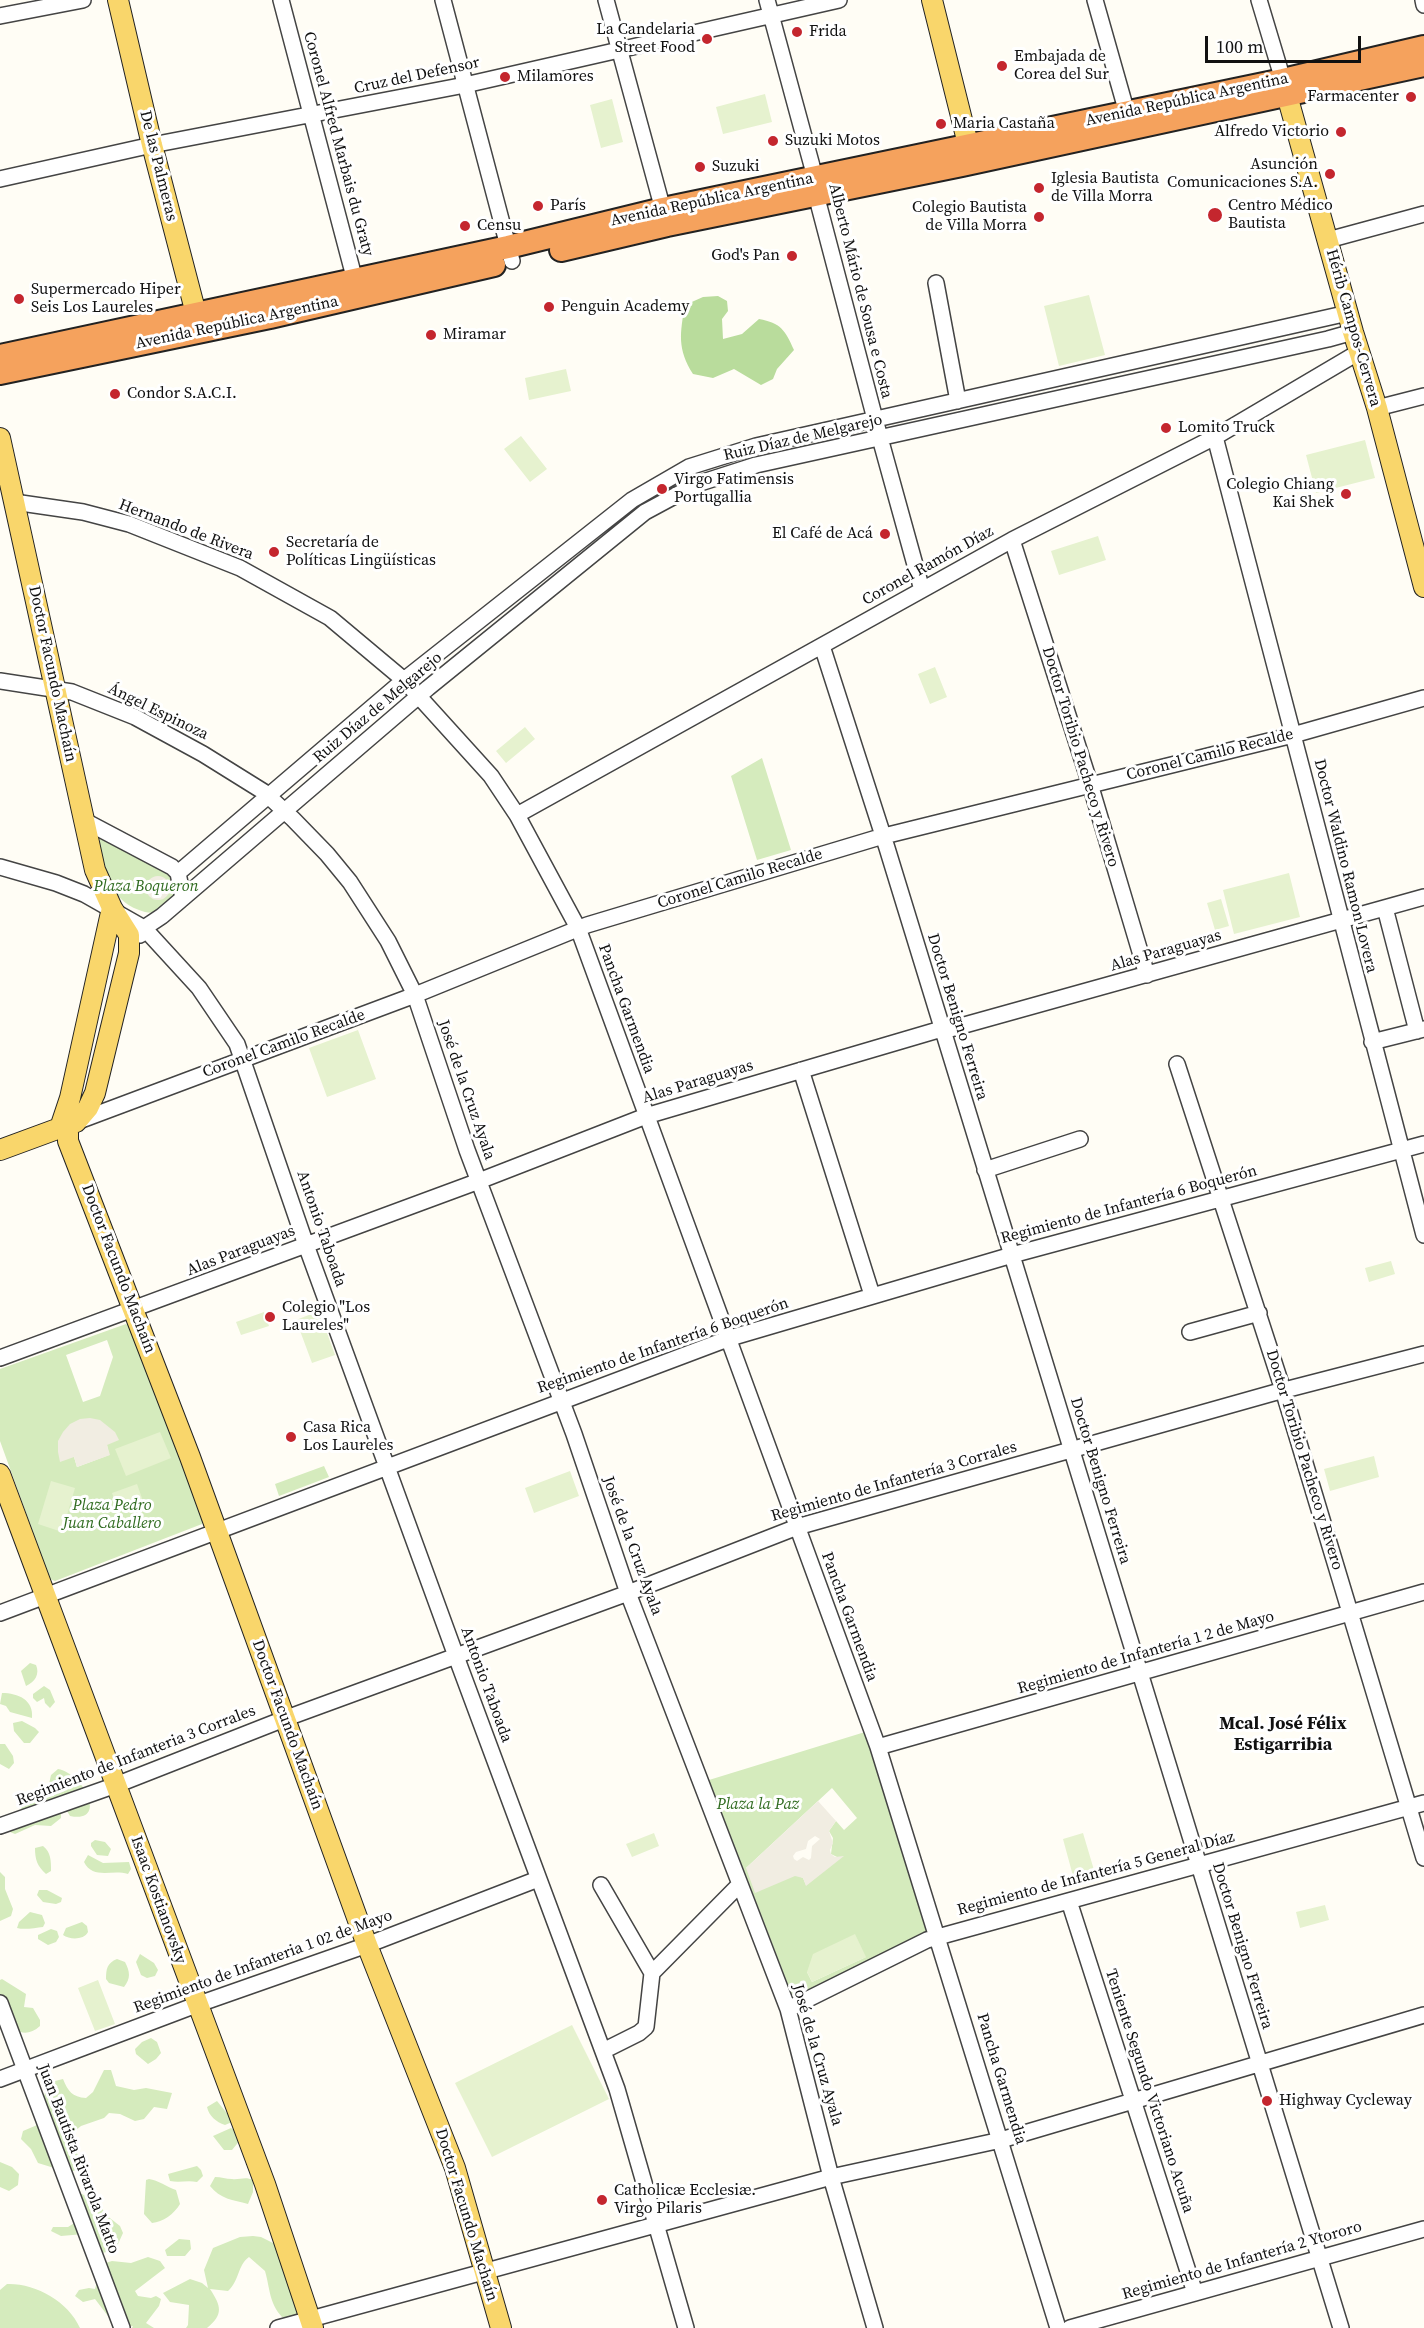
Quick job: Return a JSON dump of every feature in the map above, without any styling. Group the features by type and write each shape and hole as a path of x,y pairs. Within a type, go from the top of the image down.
{"highway":[{"name":"Avenida República Argentina","path":"1285,88 1424,47"},
{"name":"Avenida República Argentina","path":"0,358 80,342 84,338 198,322 270,317 357,288 665,217 1285,88 1424,66"},
{"name":"Avenida República Argentina","path":"815,186 933,171 942,163 973,154"},
{"name":"Avenida República Argentina","path":"0,373 198,322"}],"main road":[{"name":"De las Palmeras","path":"118,0 152,145 198,322"},
{"path":"932,0 973,154"},
{"name":"Hérib Campos-Cervera","path":"1285,88 1353,332 1377,408 1424,587"},
{"name":"Doctor Facundo Machaín","path":"0,438 95,870 112,908 129,935 129,953 95,1094 88,1108 68,1125"},
{"name":"Doctor Facundo Machaín","path":"112,908 70,1098 68,1141 217,1530 367,1945 454,2168 501,2328"},
{"name":"Coronel Camilo Recalde","path":"0,1150 68,1125"},
{"name":"Isaac Kostianovsky","path":"0,1474 196,2005 265,2184 312,2324"}],"street":[{"path":"0,16 83,0"},
{"name":"Coronel Alfred Marbais du Graty","path":"281,0 357,288"},
{"path":"443,0 510,254"},
{"path":"606,0 665,217"},
{"name":"Alberto Mário de Sousa e Costa","path":"767,0 874,419 922,590"},
{"name":"Cruz del Defensor","path":"1,176 465,85 839,0"},
{"path":"1095,0 1129,120"},
{"name":"Hérib Campos-Cervera","path":"1259,0 1285,88"},
{"path":"1423,0 1424,5"},
{"path":"1328,240 1424,214"},
{"path":"936,283 958,400"},
{"name":"Ruiz Díaz de Melgarejo","path":"178,873 404,680 632,500 689,467 756,446 1348,313"},
{"name":"Ruiz Díaz de Melgarejo","path":"129,953 144,928 183,898 420,696 600,547 645,512 670,497 697,484 756,465 1191,370 1353,332"},
{"path":"1187,349 1191,370"},
{"name":"Coronel Ramón Díaz","path":"517,815 1012,540 1215,437 1359,352"},
{"path":"1046,381 1050,401"},
{"path":"1377,408 1424,396"},
{"name":"Doctor Waldino Ramon Lovera","path":"1215,437 1424,1235"},
{"path":"717,457 722,475"},
{"name":"Hernando de Rivera","path":"14,502 84,512 129,524 240,568 330,618 404,680 491,776 517,815 578,928"},
{"path":"590,535 600,547"},
{"name":"Doctor Toribio Pacheco y Rivero","path":"1012,540 1090,784 1147,975"},
{"name":"Doctor Benigno Ferreira","path":"822,646 1072,1449 1341,2328"},
{"name":"Ángel Espinoza","path":"0,681 72,692 135,717 203,754 269,796 285,811"},
{"name":"Coronel Camilo Recalde","path":"68,1125 415,995 578,928 883,837 1293,735 1424,698"},
{"name":"José de la Cruz Ayala","path":"285,811 327,854 356,891 388,941 415,995 479,1181 561,1400 628,1593 788,2009 831,2177 875,2328"},
{"path":"83,820 172,867 178,873 183,898"},
{"name":"Antonio Taboada","path":"0,867 56,883 84,894 144,928 199,988 231,1035 243,1058 306,1245 624,2107 686,2328"},
{"name":"Alas Paraguayas","path":"0,1358 479,1181 645,1116 938,1030 943,1031 1424,897"},
{"path":"1372,1042 1421,1030 1385,908"},
{"name":"Pancha Garmendia","path":"578,928 878,1747 1058,2328"},
{"name":"Doctor Toribio Pacheco y Rivero","path":"1177,1064 1259,1312 1351,1614 1416,1805 1424,1858"},
{"path":"801,1070 872,1295"},
{"path":"985,1170 1080,1139"},
{"name":"Regimiento de Infantería 6 Boquerón","path":"0,1613 730,1338 1012,1255 1424,1144"},
{"path":"1190,1332 1259,1312"},
{"name":"Regimiento de Infantería 3 Corrales","path":"284,1719 628,1593 797,1527 1283,1390 1424,1354"},
{"name":"Regimiento de Infantería 1 2 de Mayo","path":"878,1747 1424,1592"},
{"name":"Regimiento de Infanteria 3 Corrales","path":"0,1826 116,1785 284,1719"},
{"name":"Regimiento de Infantería 5 General Díaz","path":"788,2009 937,1937 1416,1805"},
{"name":"Regimiento de Infanteria 1 02 de Mayo","path":"0,2079 196,2005 367,1945 538,1879"},
{"path":"652,1973 740,1884"},
{"path":"600,1885 652,1973 646,2027 639,2033 603,2051"},
{"name":"Teniente Segundo Victoriano Acuña","path":"1069,1901 1195,2293"},
{"name":"Juan Bautista Rivarola Matto","path":"0,2003 122,2328"},
{"path":"278,2328 312,2324 485,2272 831,2177 1001,2140 1424,2015"},
{"name":"Regimiento de Infantería 2 Ytororo","path":"1070,2328 1424,2229"}],"green space":[{"path":"765,94 772,122 723,134 716,107"},
{"path":"612,99 623,142 601,148 590,105"},
{"path":"1089,295 1105,355 1059,366 1044,306"},
{"path":"718,296 727,301 728,311 722,319 723,339 742,334 759,319 777,325 785,332 794,350 777,369 773,379 761,385 734,369 713,378 693,374 684,357 681,341 685,305 703,297"},
{"path":"566,369 571,391 529,400 525,378"},
{"path":"521,436 547,469 530,482 504,449"},
{"path":"1365,440 1375,478 1316,493 1306,455"},
{"path":"1098,536 1106,560 1059,575 1051,551"},
{"path":"935,667 947,697 930,704 918,674"},
{"path":"525,727 535,739 506,763 496,751"},
{"path":"762,758 791,850 757,860 731,776"},
{"name":"Plaza Boqueron","path":"102,836 170,872 176,896 155,913 129,905 120,898 106,870 99,838"},
{"path":"1289,873 1300,917 1234,934 1223,890"},
{"path":"1221,899 1229,926 1215,930 1207,903"},
{"path":"358,1030 376,1079 327,1097 309,1048"},
{"path":"1391,1261 1395,1274 1369,1282 1365,1268"},
{"path":"319,1311 335,1355 312,1363 296,1320"},
{"path":"264,1312 269,1326 241,1335 236,1322"},
{"name":"Plaza Pedro Juan Caballero","path":"126,1324 131,1327 204,1519 202,1524 55,1581 50,1579 0,1441 0,1369","holes":["107,1340 113,1357 100,1396 83,1402 66,1355","107,1445 109,1455 77,1467 74,1457"]},
{"path":"160,1432 171,1458 126,1476 115,1449"},
{"path":"1374,1456 1379,1477 1330,1491 1324,1469"},
{"path":"324,1466 329,1477 279,1496 275,1484"},
{"path":"570,1471 579,1496 534,1513 525,1488"},
{"path":"51,1481 75,1488 62,1532 38,1524"},
{"path":"137,1484 143,1501 118,1510 112,1493"},
{"path":"30,1663 36,1665 37,1675 26,1686 21,1671"},
{"path":"44,1686 50,1690 55,1702 50,1708 44,1698 37,1702 33,1698 33,1694"},
{"path":"2,1693 14,1694 28,1702 32,1718 10,1712 6,1706 0,1704"},
{"path":"22,1721 39,1732 30,1743 24,1743 14,1731 13,1723"},
{"name":"Plaza la Paz","path":"865,1732 928,1930 926,1934 796,1997 792,1995 709,1780","holes":["832,1788 857,1818 844,1830 836,1821 829,1831 833,1838 831,1854 839,1858 806,1885 803,1878 799,1876 746,1868","866,1957 812,1982 807,1972"]},
{"path":"0,1744 5,1744 13,1756 14,1763 9,1769 0,1764"},
{"path":"58,1769 68,1773 84,1788 90,1806 88,1813 82,1816 70,1816 67,1811 73,1801 61,1804 61,1818 51,1826 35,1825 15,1834 10,1832 9,1823 19,1820 23,1799 54,1796 55,1792 49,1784 51,1775"},
{"path":"654,1833 659,1846 632,1857 626,1844"},
{"path":"1083,1833 1094,1870 1073,1876 1063,1839"},
{"path":"95,1840 105,1842 111,1849 108,1856 97,1855 91,1846"},
{"path":"43,1846 48,1851 51,1860 51,1871 46,1874 35,1856 35,1848"},
{"path":"88,1855 103,1863 129,1862 131,1869 128,1874 92,1871 84,1862"},
{"path":"0,1872 5,1877 5,1889 13,1909 11,1916 0,1921"},
{"path":"39,1890 47,1890 62,1898 61,1902 56,1904 43,1902 37,1895"},
{"path":"1325,1905 1329,1920 1300,1928 1296,1912"},
{"path":"30,1912 42,1915 45,1923 43,1927 17,1928 19,1922"},
{"path":"82,1922 87,1926 86,1935 73,1938 63,1935 66,1928"},
{"path":"51,1929 57,1931 59,1937 56,1942 48,1945 38,1939 38,1935"},
{"path":"855,1934 866,1957 812,1982 807,1972 813,1954"},
{"path":"140,1954 154,1963 158,1970 155,1976 147,1978 141,1975 136,1962"},
{"path":"117,1959 125,1962 129,1972 128,1981 124,1987 109,1983 106,1979 108,1967"},
{"path":"2,1979 26,1994 24,2007 33,2008 40,2020 40,2026 35,2030 26,2033 18,2030 15,2016 12,2020 0,2019 0,1980"},
{"path":"98,1980 115,2024 95,2031 78,1988"},
{"path":"572,2025 609,2099 492,2157 455,2083"},
{"path":"151,2038 157,2042 161,2053 148,2064 136,2054 135,2049 142,2042"},
{"path":"104,2070 111,2070 116,2086 172,2093 167,2109 154,2107 144,2119 135,2121 120,2114 109,2113 104,2118 81,2126 69,2136 60,2132 75,2149 82,2164 78,2170 67,2172 38,2163 31,2149 21,2139 23,2131 49,2120 44,2097 47,2083 63,2079 71,2093 86,2098 93,2092"},
{"path":"217,2101 232,2122 225,2125 211,2116 207,2107"},
{"path":"231,2128 239,2133 241,2139 232,2150 224,2150 213,2136"},
{"path":"0,2162 12,2167 19,2174 18,2185 9,2191 0,2187"},
{"path":"197,2166 203,2176 197,2182 170,2181 168,2174"},
{"path":"215,2177 253,2180 253,2192 248,2204 218,2194 210,2186"},
{"path":"149,2179 176,2190 180,2204 168,2217 152,2223 144,2214 146,2180"},
{"path":"80,2193 99,2203 106,2215 120,2226 123,2233 118,2244 111,2251 102,2253 84,2234 61,2236 51,2231 53,2227 68,2227 76,2222"},
{"path":"240,2237 261,2237 283,2248 311,2319 282,2317 272,2301 265,2271 249,2257 228,2291 210,2289 217,2300 219,2310 212,2323 207,2328 186,2328 189,2305 170,2302 163,2293 190,2279 208,2288 204,2270 213,2248"},
{"path":"179,2239 190,2240 191,2249 185,2256 167,2256 165,2250"},
{"path":"148,2257 160,2261 165,2268 135,2291 138,2296 151,2298 156,2296 161,2299 159,2306 146,2323 154,2328 132,2328 133,2326 117,2328 95,2299 83,2302 75,2296 79,2290 95,2289 102,2264 112,2261 131,2263"},
{"path":"7,2284 29,2287 50,2296 75,2318 80,2328 0,2328 0,2290"}],"shaded area":[{"path":"158,876 166,880 170,888 166,896 158,900 150,896 146,888 150,880"},
{"path":"80,1419 100,1420 115,1432 119,1440 107,1445 110,1455 77,1467 74,1457 60,1462 58,1441 63,1432 70,1424"},
{"path":"818,1801 836,1821 829,1831 833,1843 830,1850 835,1857 844,1856 806,1886 803,1878 795,1876 755,1893 746,1868","holes":["815,1836 820,1839 812,1846 809,1860 803,1857 797,1861 794,1859 796,1852 806,1849 808,1841"]}],"place":[{"name":"Frida","path":"797,32"},
{"name":"La Candelaria Street Food","path":"707,39"},
{"name":"Embajada de Corea del Sur","path":"1002,66"},
{"name":"Milamores","path":"505,77"},
{"name":"Farmacenter","path":"1411,97"},
{"name":"Maria Castaña","path":"941,124"},
{"name":"Alfredo Victorio","path":"1341,132"},
{"name":"Suzuki Motos","path":"773,141"},
{"name":"Suzuki","path":"700,167"},
{"name":"Asunción Comunicaciones S.A.","path":"1330,174"},
{"name":"Iglesia Bautista de Villa Morra","path":"1039,188"},
{"name":"París","path":"538,206"},
{"name":"Centro Médico Bautista","path":"1215,215"},
{"name":"Colegio Bautista de Villa Morra","path":"1039,217"},
{"name":"Censu","path":"465,226"},
{"name":"God's Pan","path":"792,256"},
{"name":"Supermercado Hiper Seis Los Laureles","path":"19,299"},
{"name":"Penguin Academy","path":"549,307"},
{"name":"Miramar","path":"431,335"},
{"name":"Condor S.A.C.I.","path":"115,394"},
{"name":"Lomito Truck","path":"1166,428"},
{"name":"Virgo Fatimensis Portugallia","path":"662,489"},
{"name":"Colegio Chiang Kai Shek","path":"1346,494"},
{"name":"El Café de Acá","path":"885,534"},
{"name":"Secretaría de Políticas Lingüísticas","path":"274,552"},
{"name":"Colegio \"Los Laureles\"","path":"270,1317"},
{"name":"Casa Rica Los Laureles","path":"291,1437"},
{"name":"Highway Cycleway","path":"1267,2101"},
{"name":"Catholicæ Ecclesiæ. Virgo Pilaris","path":"602,2200"}],"district":[{"name":"Mcal. José Félix Estigarribia","path":"1283,1734"}]}
